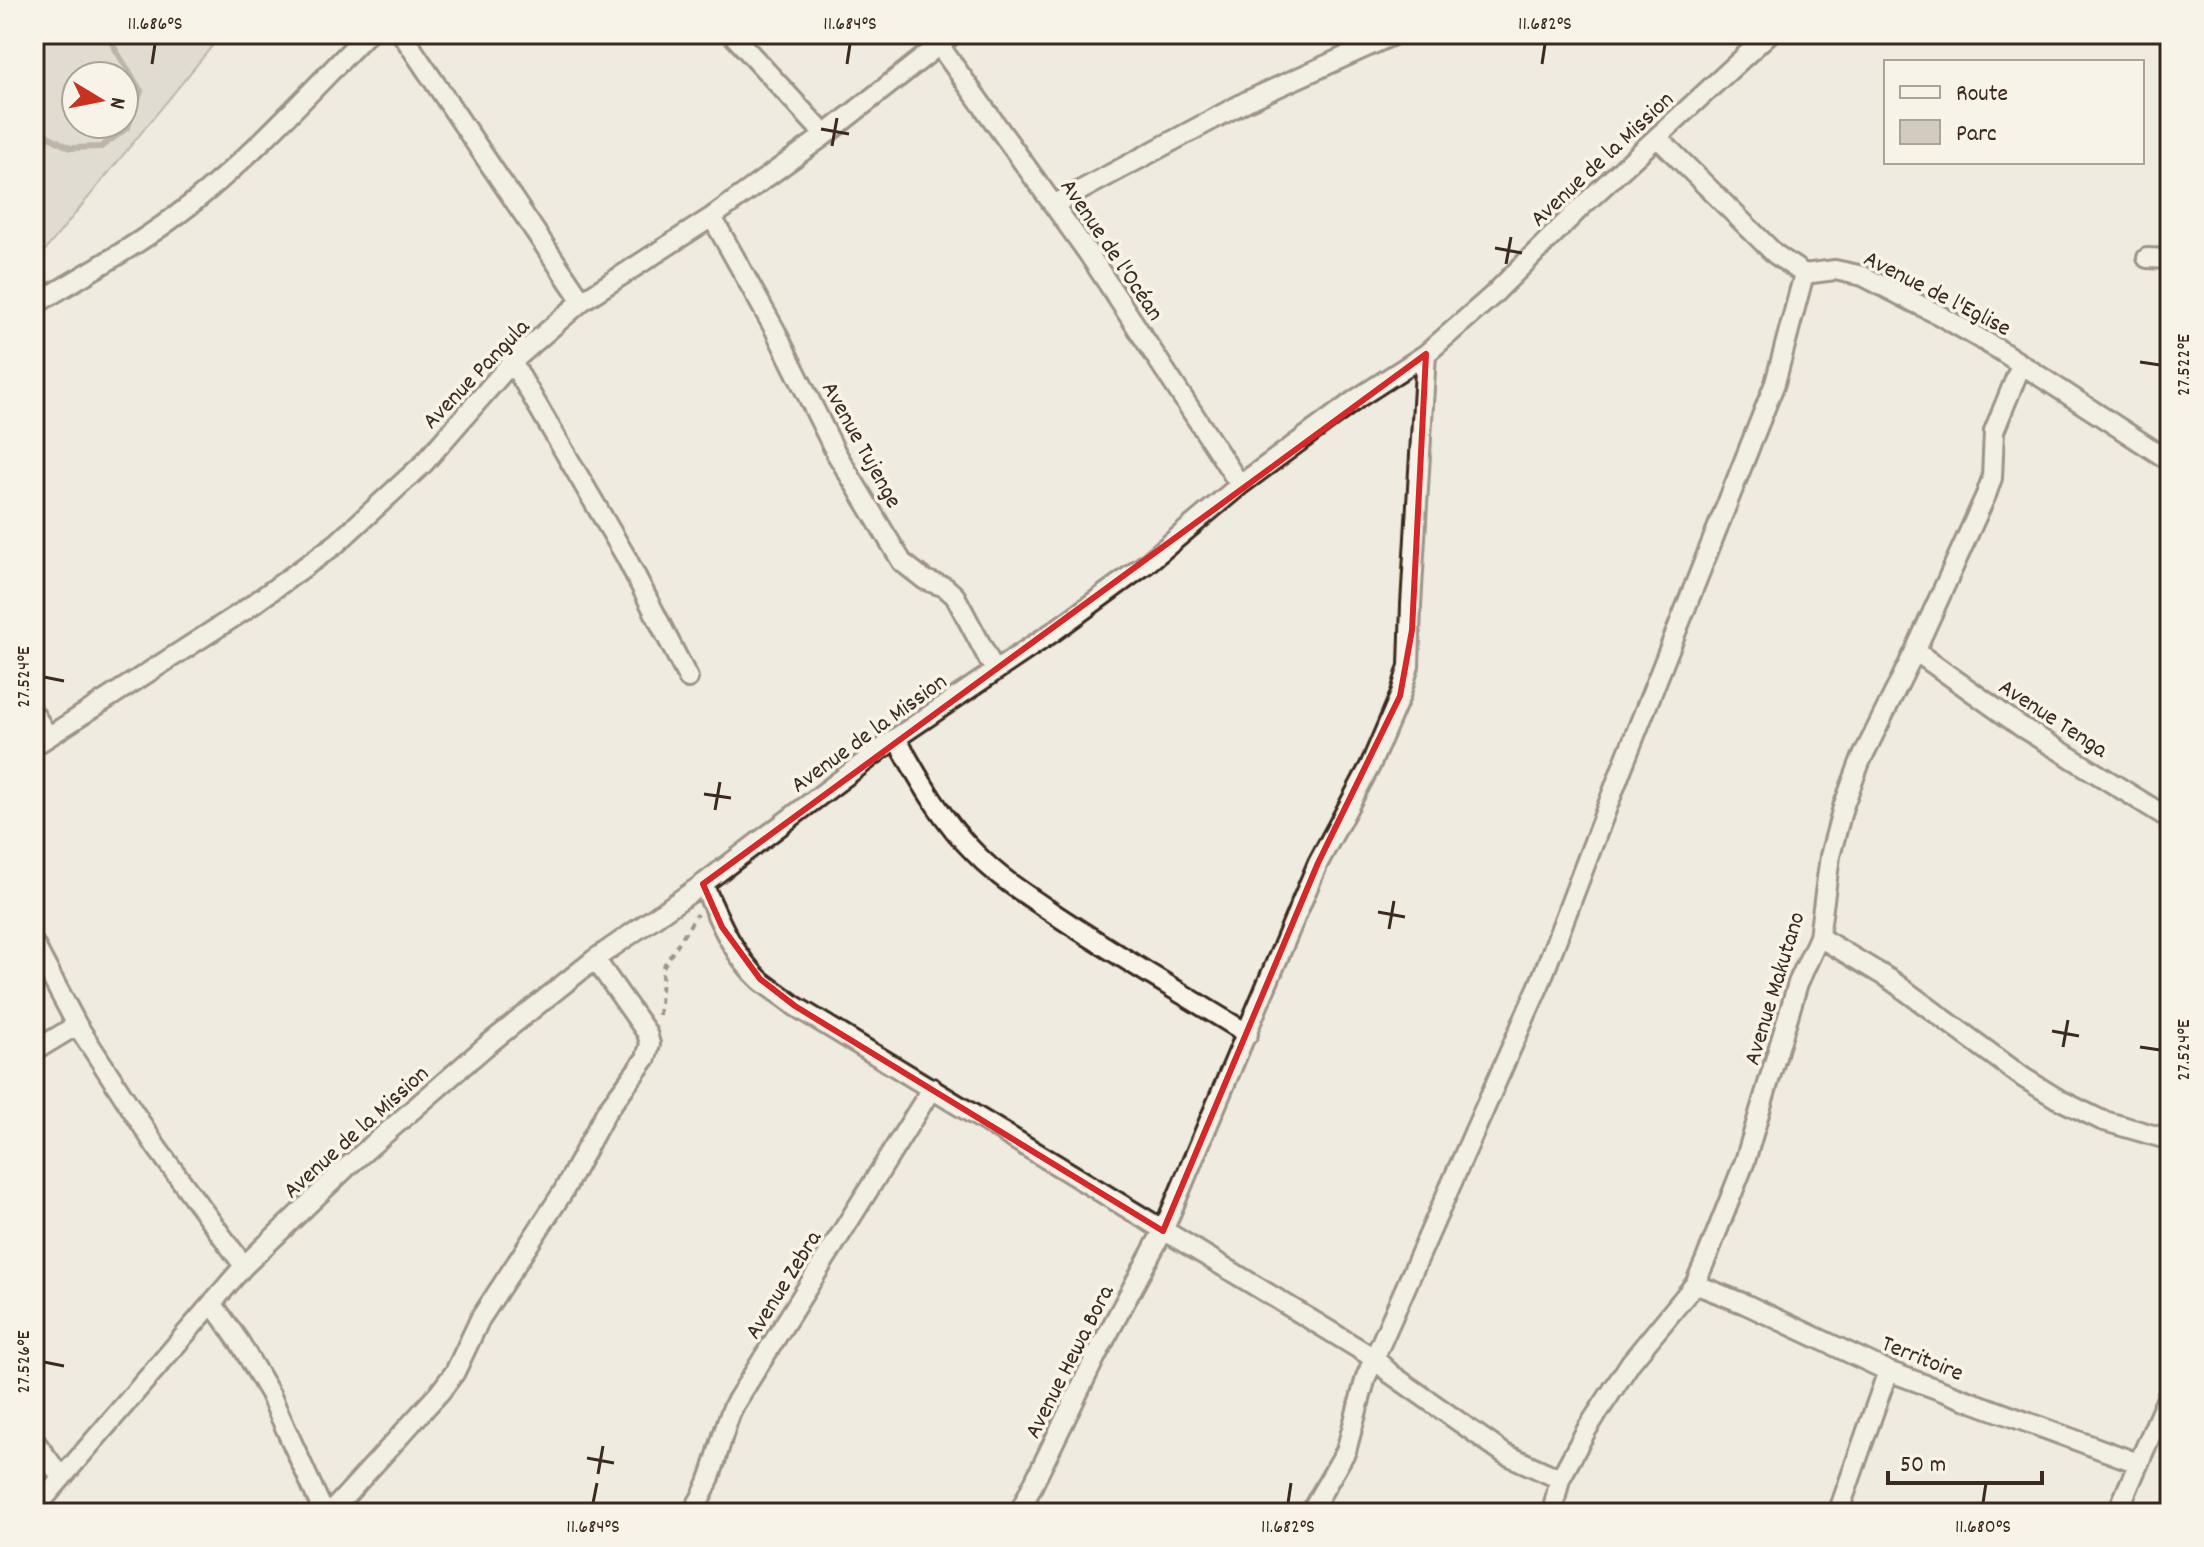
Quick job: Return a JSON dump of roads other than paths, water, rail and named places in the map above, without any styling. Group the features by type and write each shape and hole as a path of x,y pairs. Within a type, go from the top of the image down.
{"street":[{"path":"34,305 117,257 190,205 254,148 367,34"},
{"path":"402,34 582,301"},
{"path":"732,34 825,135"},
{"path":"1055,204 1247,101 1395,34"},
{"name":"Avenue de la Mission","path":"34,1510 244,1266 348,1166 486,1046 595,959 703,884 896,738 1146,564 1240,485 1358,398 1426,354 1492,296 1581,207 1769,34"},
{"name":"Avenue Pangula","path":"41,741 245,610 336,544 423,464 512,362 582,301 712,217 825,135 946,40"},
{"name":"Avenue de l'Océan","path":"946,40 1240,485"},
{"path":"1310,1513 1346,1451 1359,1395 1374,1358 1540,983 1775,383 1804,274 1775,254 1658,138"},
{"name":"Avenue Tujenge","path":"712,217 775,330 836,453 895,551 911,571 945,587 955,596 995,671"},
{"path":"2147,258 2170,259"},
{"name":"Avenue de l'Eglise","path":"1804,274 1835,270 1863,276 1972,333 2170,461"},
{"name":"Avenue Hewa Bora","path":"1019,1513 1097,1354 1163,1231 1318,863 1370,766 1400,696 1409,666 1426,354"},
{"path":"512,362 626,557 688,678"},
{"name":"Avenue Makutano","path":"1552,1513 1560,1479 1587,1429 1631,1362 1695,1284 1745,1161 1798,983 1819,937 1830,856 1843,807 1860,762 1915,651 1992,478 1994,431 2021,365"},
{"name":"Avenue Tenga","path":"1915,651 2020,726 2170,819"},
{"path":"34,714 41,741"},
{"path":"896,738 952,828 977,855 1016,888 1097,942 1248,1034"},
{"path":"703,884 722,927 747,965 760,979 819,1021 1374,1358 1391,1374 1505,1454 1560,1479"},
{"path":"1819,937 1891,980 2024,1078 2058,1099 2101,1120 2170,1140"},
{"path":"34,944 77,1025 157,1148 244,1266"},
{"path":"330,1513 455,1372 480,1319 563,1192 606,1112 646,1058 650,1044 647,1033 595,959"},
{"path":"34,1051 77,1025"},
{"name":"Avenue Zebra","path":"691,1513 710,1482 725,1424 734,1405 932,1088"},
{"name":"Territoire","path":"1695,1284 1888,1371 2138,1463"},
{"path":"212,1303 270,1394 324,1513"},
{"path":"1838,1513 1888,1371"},
{"path":"2117,1513 2170,1391"},
{"path":"34,1440 61,1477"}],"waterway":[{"path":"34,131 70,148 101,147 128,127 141,91 106,34"}]}
